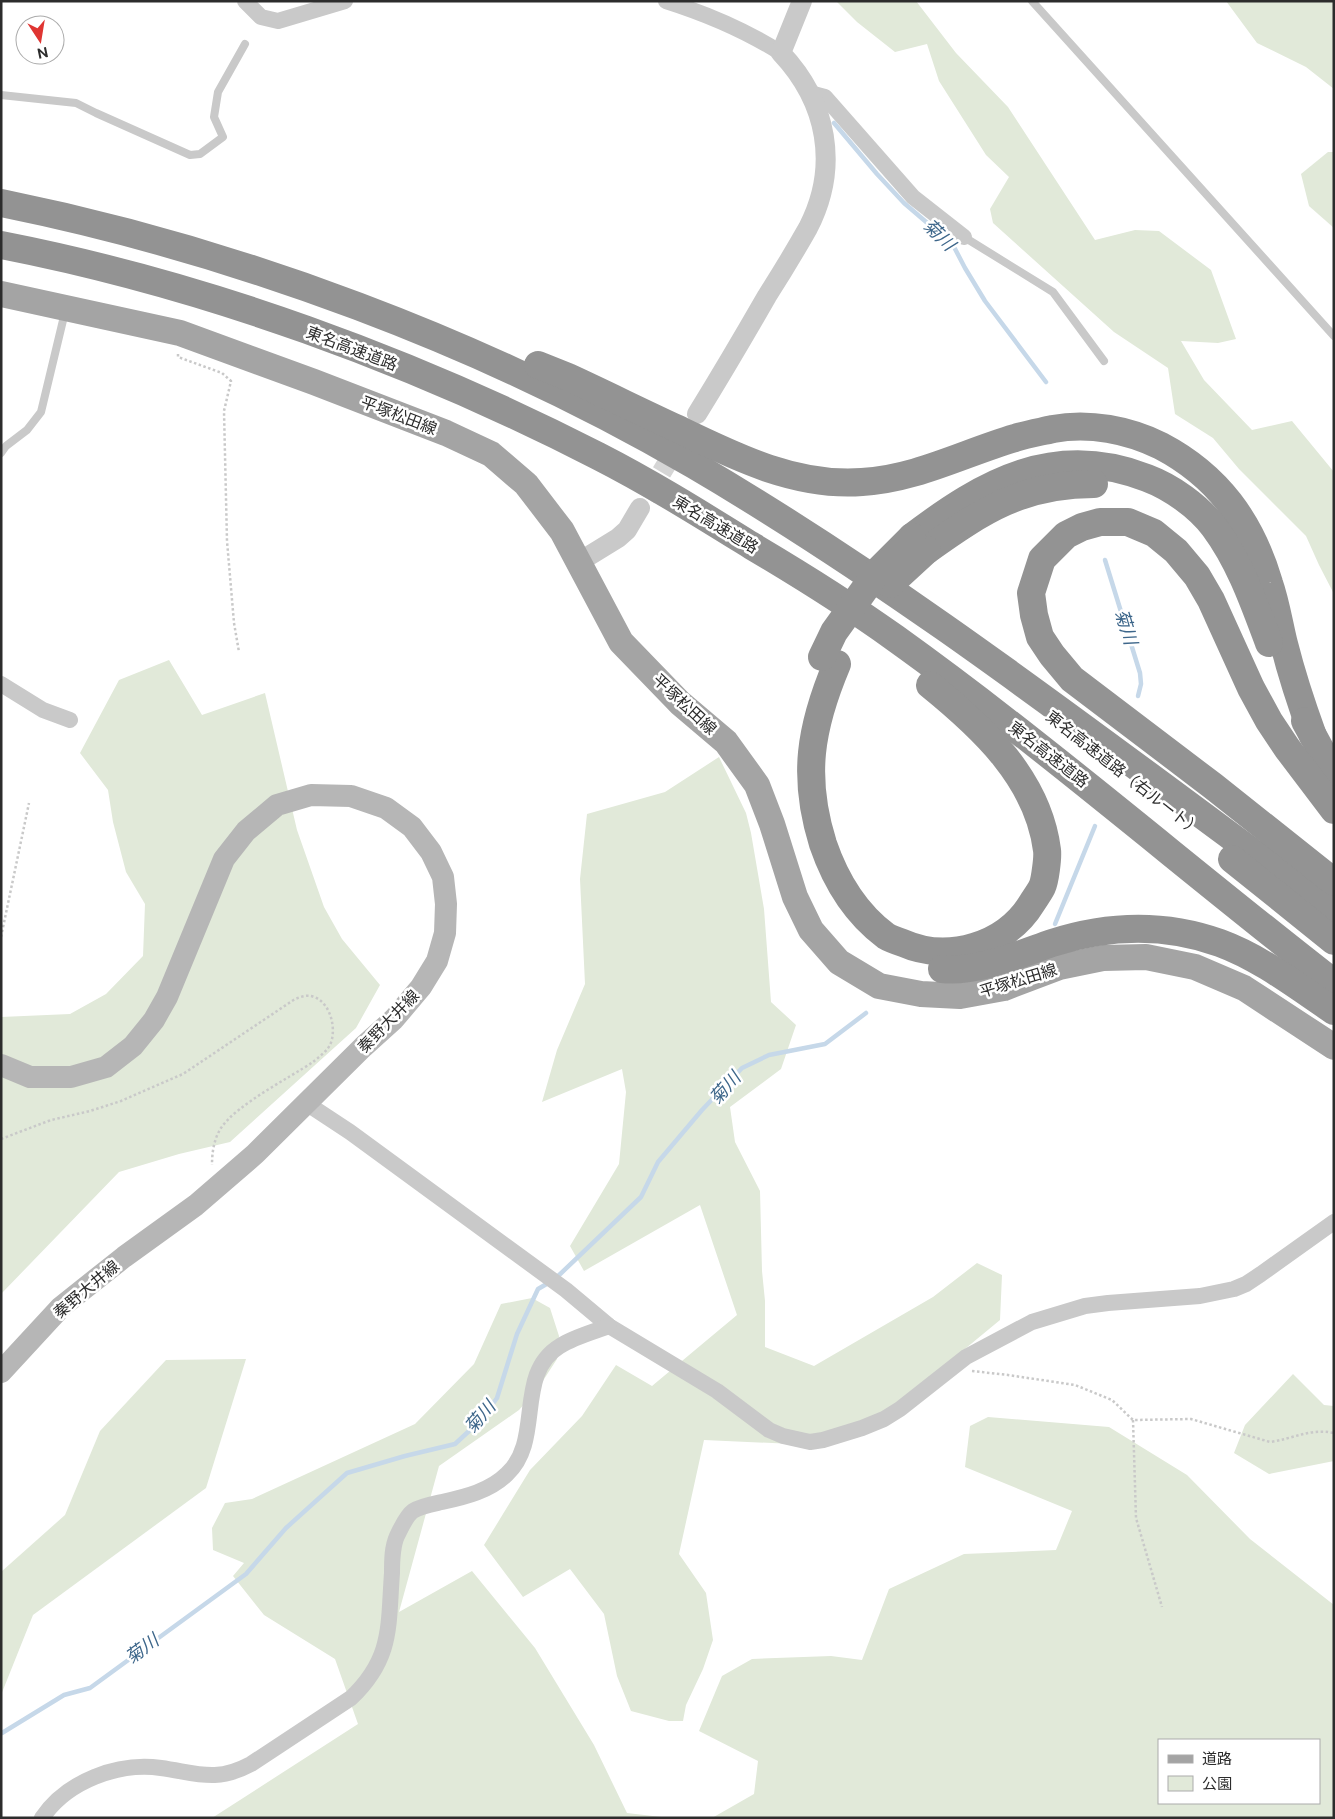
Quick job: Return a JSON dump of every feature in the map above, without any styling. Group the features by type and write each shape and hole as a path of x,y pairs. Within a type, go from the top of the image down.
{"highway":[{"path":"1,203 163,242 272,276 382,316 461,348 541,384 690,463 819,542 914,606 1033,690 1334,912"},
{"name":"東名高速道路","path":"1,245 53,255 148,280 223,302 310,332 435,380 520,418 600,457 672,496 805,578 891,635 956,682 1033,740 1334,983"},
{"path":"382,316 463,337 568,377 750,462 789,476 824,482 862,482 910,474 1016,437 1057,428 1097,427 1143,437 1178,455 1210,480 1231,503 1247,528 1260,555 1270,584 1296,687 1313,736 1334,810"},
{"path":"1313,736 1277,663 1245,579 1213,525 1185,499 1159,483 1130,472 1098,465 1068,465 1038,469 986,487 947,510 920,543 849,641 830,660 809,688 795,750 794,780 799,824 815,875 820,883 841,916 878,951 911,966 951,970 992,962 1054,942 1096,932 1138,927 1180,931 1221,943 1255,960 1334,1012"},
{"path":"920,543 960,526 994,506 1042,488 1070,484 1096,484 1124,488 1153,501 1178,517 1199,537 1218,565 1234,597 1260,674 1293,744 1326,781"},
{"path":"672,496 748,556 870,640 956,705 984,732 1010,763 1027,790 1040,822 1048,852 1043,886 1026,913 1003,934 978,946 949,952 915,948 886,936 854,906 830,866 816,819 811,780 812,751 816,723 824,695 830,660"},
{"path":"1326,781 1287,748 1251,688 1211,600 1197,576 1176,550 1154,533 1128,522 1100,522 1082,527 1066,536 1042,559 1031,593 1034,615 1040,637 1072,679 1213,786 1334,882"},
{"name":"東名高速道路（右ルート）","path":"914,606 1334,941"}],"main road":[{"name":"平塚松田線","path":"1,294 180,333 446,433 491,454 526,484 562,531 621,642 680,703 726,742 757,786 772,824 795,897 811,930 839,962 879,986 921,994 960,996 1004,988 1059,967 1103,958 1146,957 1195,966 1244,988 1334,1047"},
{"name":"秦野大井線","path":"1,1065 30,1077 71,1077 106,1067 132,1046 154,1020 167,997 224,859 246,831 277,804 311,795 351,796 386,808 412,827 430,852 443,878 446,904 445,933 436,961 421,987 394,1019 363,1047 255,1154 216,1188 61,1307 1,1372"}],"street":[{"path":"245,1 261,17 278,21 345,1"},
{"path":"666,1 719,20 752,35 781,53 795,68 818,110 823,127 826,156 824,178 818,202 808,226 697,414"},
{"path":"781,53 802,1"},
{"path":"810,93 825,97 913,197 964,237"},
{"path":"579,562 618,538 627,530 640,508"},
{"path":"1,684 43,710 70,720"},
{"path":"306,1104 350,1132 559,1285 609,1326 717,1391 769,1430 783,1436 810,1442 862,1428 884,1419 900,1409 966,1357 1032,1322 1108,1303 1200,1296 1234,1289 1261,1274 1334,1222"},
{"path":"42,1818 61,1796 96,1777 116,1770 139,1766 213,1776 237,1772 351,1698 362,1688 385,1648 390,1617 393,1556 396,1538 407,1517 414,1510 425,1506 475,1494 507,1474 521,1456 532,1388 538,1371 546,1357 560,1346 609,1326"}],"lane":[{"path":"1032,1 1334,336"},
{"path":"1,95 76,102 96,113 190,155 200,154 223,137 214,117 218,92 244,44"},
{"path":"964,237 1053,292 1104,361"},
{"path":"1,453 6,446 28,430 42,412 66,308"}],"path":[{"path":"180,333 176,346 178,357 222,373 231,381 224,411 226,505 234,623 239,652"},
{"path":"1,937 29,802"},
{"path":"1,1140 51,1120 90,1111 121,1101 183,1074 294,999 304,996 312,996 319,999 329,1012 333,1024 330,1044 324,1053 313,1062 237,1111 222,1127 216,1137 212,1155 212,1171 216,1188"},
{"path":"956,1365 974,1372 1008,1374 1075,1385 1112,1400 1133,1420 1191,1419 1270,1442 1322,1430 1334,1433"},
{"path":"1133,1420 1136,1518 1162,1606"}],"green space":[{"path":"836,1 916,1 956,53 1008,107 1095,240 1135,230 1159,231 1211,270 1236,339 1218,343 1181,341 1204,380 1252,430 1292,421 1334,472 1334,594 1306,536 1239,469 1213,438 1175,414 1168,368 1114,332 993,223 990,209 1009,177 986,155 939,81 927,44 895,52 857,22"},
{"path":"1226,1 1334,1 1334,89 1306,67 1257,43"},
{"path":"1328,152 1334,152 1334,228 1309,206 1301,174"},
{"path":"169,660 202,715 265,693 297,830 324,907 342,939 380,985 356,1028 230,1142 179,1154 119,1172 1,1294 1,1017 70,1014 106,994 143,956 145,904 126,872 113,822 108,790 80,753 119,680"},
{"path":"719,757 746,813 751,833 764,909 771,1002 796,1025 781,1069 730,1107 735,1142 760,1191 765,1347 814,1366 933,1297 977,1263 1002,1275 1000,1320 874,1424 793,1444 704,1440 679,1554 706,1593 713,1640 703,1669 686,1705 683,1721 669,1721 631,1711 617,1676 604,1614 570,1569 523,1597 484,1545 530,1470 582,1416 616,1365 652,1386 737,1315 700,1205 584,1271 570,1246 619,1164 626,1092 622,1069 542,1102 557,1050 585,984 580,879 587,814 665,792"},
{"path":"532,1298 550,1308 559,1336 557,1359 537,1390 519,1410 439,1466 399,1612 472,1571 535,1648 594,1745 627,1813 670,1818 212,1818 358,1724 335,1659 264,1615 233,1576 244,1563 213,1550 212,1528 225,1503 252,1499 415,1424 474,1364 501,1304"},
{"path":"246,1359 206,1488 33,1615 1,1695 1,1572 65,1515 100,1431 166,1360"},
{"path":"1293,1374 1324,1405 1334,1406 1334,1461 1269,1474 1234,1453 1245,1425"},
{"path":"988,1417 1109,1427 1187,1475 1250,1539 1334,1605 1334,1818 712,1818 754,1794 758,1761 699,1731 722,1676 752,1659 831,1656 862,1660 889,1589 964,1554 1056,1550 1072,1511 965,1467 970,1426"}],"waterway":[{"name":"菊川","path":"834,123 904,203 953,245 985,301 1046,382"},
{"name":"菊川","path":"1105,560 1140,673 1141,684 1138,696"},
{"name":"菊川","path":"1055,924 1095,826"},
{"name":"菊川","path":"556,1278 641,1197 658,1162 702,1110 742,1068 769,1055 825,1044 866,1013"},
{"name":"菊川","path":"2,1733 64,1695 90,1688 246,1574 286,1528 347,1473 455,1444 481,1420 497,1398 517,1334 538,1289 550,1282"}],"tunnel":[{"path":"646,498 680,442"}]}
